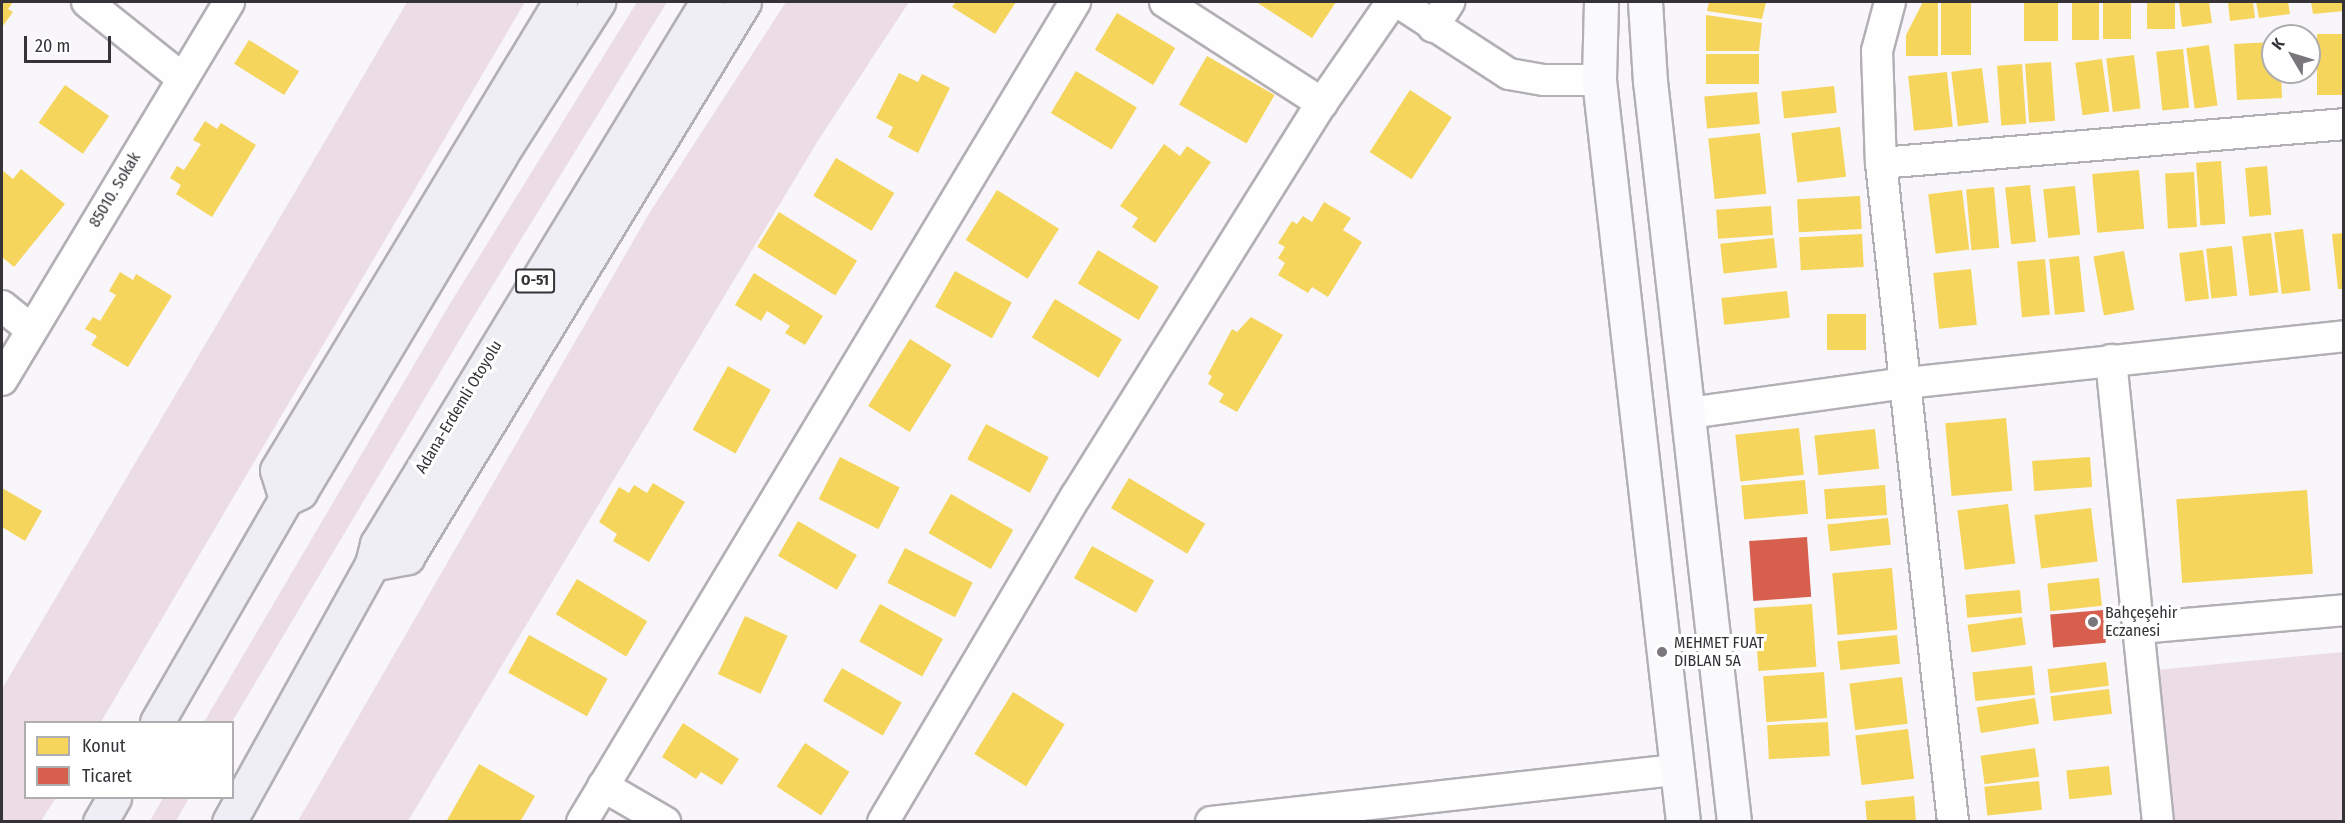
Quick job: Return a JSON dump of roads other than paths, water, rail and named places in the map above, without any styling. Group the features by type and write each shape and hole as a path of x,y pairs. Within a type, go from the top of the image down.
{"highway":[{"path":"286,499 277,470 560,2"},
{"path":"158,721 286,499 300,492 500,156 598,2"},
{"name":"Adana-Erdemli Otoyolu","path":"229,822 372,564 377,544 707,2"},
{"path":"372,564 407,557 744,2"},
{"path":"100,822 113,799"}],"main road":[{"path":"1601,2 1599,81 1683,822"},
{"path":"1645,2 1650,81 1734,822"}],"street":[{"path":"87,2 182,78"},
{"name":"85010. Sokak","path":"2,380 228,2"},
{"path":"582,822 1075,2"},
{"path":"1165,2 1322,103"},
{"path":"883,822 1076,496 1322,103 1392,2"},
{"path":"1398,2 1432,27 1509,74 1543,80 1599,81"},
{"path":"1432,27 1449,2"},
{"path":"1890,2 1877,51 1881,163 1953,822"},
{"path":"1881,163 2343,124"},
{"path":"2,306 32,330"},
{"path":"1689,414 1906,382 2343,336"},
{"path":"2111,360 2140,627 2158,822"},
{"path":"2140,627 2343,609"},
{"path":"1211,822 1676,770"},
{"path":"603,786 664,822"}],"place":[{"name":"Bahçeşehir Eczanesi","path":"2093,622"},
{"name":"MEHMET FUAT DIBLAN 5A","path":"1662,652"}]}
